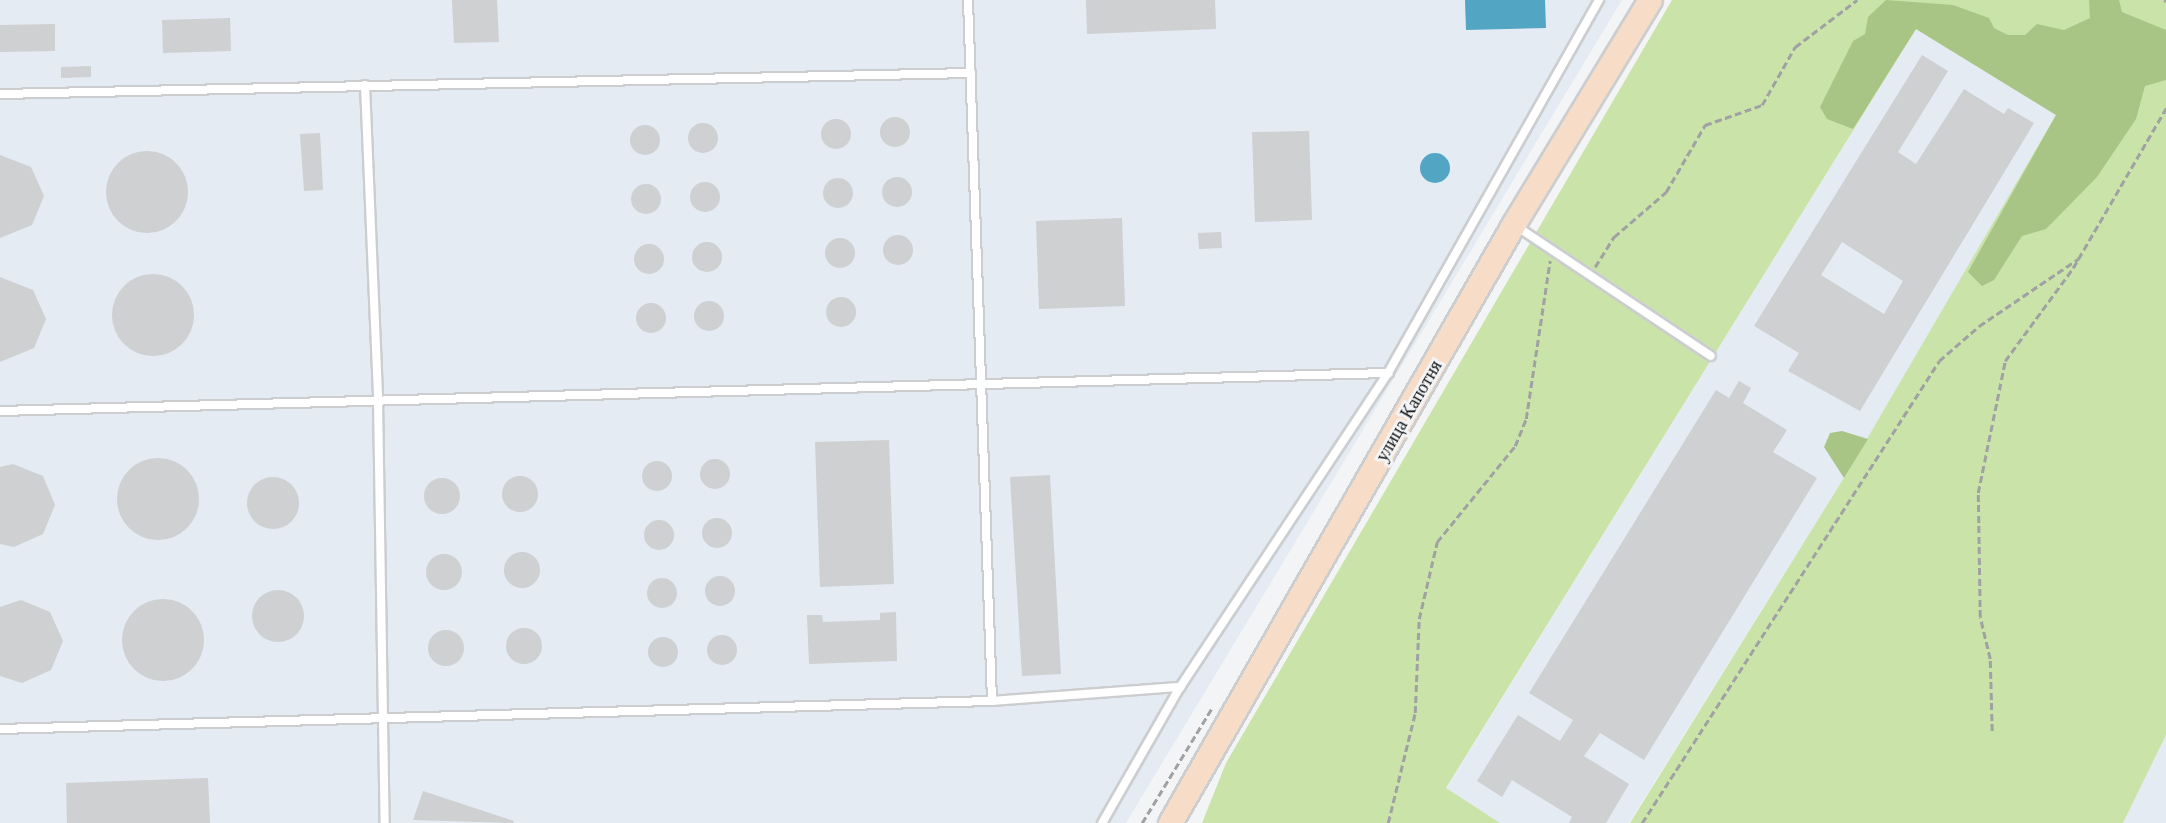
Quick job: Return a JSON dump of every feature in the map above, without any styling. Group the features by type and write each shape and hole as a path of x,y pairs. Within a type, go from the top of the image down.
{"main road":[{"name":"улица Капотня","path":"1170,823 1513,225 1650,0"}],"lane":[{"path":"968,0 992,701"},
{"path":"1102,823 1180,687 1388,373 1599,0"},
{"path":"0,94 971,73"},
{"path":"365,85 378,401 385,823"},
{"path":"1513,225 1711,356"},
{"path":"0,411 1388,373"},
{"path":"0,729 992,701 1180,687"}],"path":[{"path":"1590,275 1614,237 1666,192 1705,125 1762,105 1795,47 1857,0"},
{"path":"1992,731 1990,659 1980,617 1978,493 2006,361 2078,259 2166,107"},
{"path":"1388,823 1411,736 1419,619 1437,542 1515,446 1526,419 1543,279 1553,251"},
{"path":"1642,823 1938,361 1979,326 2078,259"}],"shaded area":[{"path":"0,0 1622,0 1126,823 0,823"},
{"path":"1916,29 2057,115 1850,468 1629,823 1500,823 1446,789"},
{"path":"2166,735 2166,823 2123,823"}],"green space":[{"path":"1672,0 2166,0 2166,735 2123,823 1630,823 1850,468 2056,115 1916,29 1446,788 1500,823 1202,823 1226,763"},
{"path":"1886,0 1953,5 1989,18 1994,28 2008,35 2025,35 2037,24 2064,30 2090,18 2089,0 2119,0 2122,12 2166,30 2166,80 2145,86 2136,119 2097,177 2046,229 2022,236 1994,280 1982,286 1968,272 2056,115 1916,29 1853,129 1827,119 1820,107 1853,41 1865,34 1868,17"},
{"path":"1842,431 1868,439 1844,478 1824,447 1830,433"}],"water":[{"path":"1465,0 1545,0 1546,28 1466,30"},
{"path":"1435,153 1441,154 1449,162 1449,174 1441,182 1435,183 1429,182 1421,174 1420,168 1421,162 1429,154"}],"building":[{"path":"452,0 497,0 499,42 454,43"},
{"path":"1086,0 1215,0 1216,29 1087,34"},
{"path":"230,18 231,51 163,53 162,20"},
{"path":"55,24 55,51 0,52 0,25"},
{"path":"1922,55 1948,71 1898,152 1916,164 1964,89 2004,114 2008,108 2034,123 1860,411 1788,371 1799,353 1754,326","holes":["1842,242 1903,281 1884,314 1821,275"]},
{"path":"91,66 91,77 61,78 61,67"},
{"path":"895,117 901,118 909,126 909,138 901,146 895,147 889,146 881,138 880,132 881,126 889,118"},
{"path":"836,119 842,120 850,128 850,140 842,148 836,149 830,148 822,140 821,134 822,128 830,120"},
{"path":"703,123 709,124 717,132 717,144 709,152 703,153 697,152 689,144 688,138 689,132 697,124"},
{"path":"645,125 651,126 659,134 659,146 651,154 645,155 639,154 631,146 630,140 631,134 639,126"},
{"path":"1309,131 1312,220 1255,222 1252,132"},
{"path":"320,133 323,190 304,191 300,134"},
{"path":"147,151 163,154 176,163 185,176 188,192 185,208 176,221 163,230 147,233 131,230 118,221 109,208 106,192 109,176 118,163 131,154"},
{"path":"0,155 31,167 44,196 32,225 0,238"},
{"path":"897,177 903,178 911,186 911,198 903,206 897,207 891,206 883,198 882,192 883,186 891,178"},
{"path":"838,178 844,179 852,187 852,199 844,207 838,208 832,207 824,199 823,193 824,187 832,179"},
{"path":"705,182 711,183 719,191 719,203 711,211 705,212 699,211 691,203 690,197 691,191 699,183"},
{"path":"646,184 652,185 660,193 660,205 652,213 646,214 640,213 632,205 631,199 632,193 640,185"},
{"path":"1122,218 1125,306 1039,309 1036,221"},
{"path":"1221,232 1222,248 1199,249 1198,233"},
{"path":"898,235 904,236 912,244 912,256 904,264 898,265 892,264 884,256 883,250 884,244 892,236"},
{"path":"840,238 846,239 854,247 854,259 846,267 840,268 834,267 826,259 825,253 826,247 834,239"},
{"path":"707,242 713,243 721,251 721,263 713,271 707,272 701,271 693,263 692,257 693,251 701,243"},
{"path":"649,244 655,245 663,253 663,265 655,273 649,274 643,273 635,265 634,259 635,253 643,245"},
{"path":"153,274 169,277 182,286 191,299 194,315 191,331 182,344 169,353 153,356 137,353 124,344 115,331 112,315 115,299 124,286 137,277"},
{"path":"0,277 33,290 46,319 34,348 0,362"},
{"path":"841,297 847,298 855,306 855,318 847,326 841,327 835,326 827,318 826,312 827,306 835,298"},
{"path":"709,301 715,302 723,310 723,322 715,330 709,331 703,330 695,322 694,316 695,310 703,302"},
{"path":"651,303 657,304 665,312 665,324 657,332 651,333 645,332 637,324 636,318 637,312 645,304"},
{"path":"1739,381 1751,388 1743,403 1787,430 1773,452 1817,478 1644,760 1600,733 1584,756 1629,784 1606,823 1569,823 1572,817 1512,780 1502,797 1477,781 1518,715 1560,741 1573,720 1529,693 1716,390 1729,398"},
{"path":"889,440 894,584 820,587 815,442"},
{"path":"158,458 174,461 187,470 196,483 199,499 196,515 187,528 174,537 158,540 142,537 129,528 120,515 117,499 120,483 129,470 142,461"},
{"path":"715,459 721,460 729,468 729,480 721,488 715,489 709,488 701,480 700,474 701,468 709,460"},
{"path":"657,461 663,462 671,470 671,482 663,490 657,491 651,490 643,482 642,476 643,470 651,462"},
{"path":"13,464 43,476 55,505 43,534 14,547 0,544 0,467"},
{"path":"1050,475 1061,674 1022,676 1010,477"},
{"path":"520,476 533,481 538,494 533,507 520,512 507,507 502,494 507,481"},
{"path":"273,477 292,484 299,503 292,522 273,529 254,522 247,503 254,484"},
{"path":"442,478 455,483 460,496 455,509 442,514 429,509 424,496 429,483"},
{"path":"717,518 723,519 731,527 731,539 723,547 717,548 711,547 703,539 702,533 703,527 711,519"},
{"path":"659,520 665,521 673,529 673,541 665,549 659,550 653,549 645,541 644,535 645,529 653,521"},
{"path":"522,552 535,557 540,570 535,583 522,588 509,583 504,570 509,557"},
{"path":"444,554 457,559 462,572 457,585 444,590 431,585 426,572 431,559"},
{"path":"720,576 726,577 734,585 734,597 726,605 720,606 714,605 706,597 705,591 706,585 714,577"},
{"path":"662,578 668,579 676,587 676,599 668,607 662,608 656,607 648,599 647,593 648,587 656,579"},
{"path":"278,590 297,597 304,616 297,635 278,642 259,635 252,616 259,597"},
{"path":"163,599 179,602 192,611 201,624 204,640 201,656 192,669 179,678 163,681 147,678 134,669 125,656 122,640 125,624 134,611 147,602"},
{"path":"21,600 50,612 63,641 51,670 22,683 0,676 0,607"},
{"path":"896,612 897,661 809,664 807,615 822,615 823,622 880,620 880,613"},
{"path":"524,628 537,633 542,646 537,659 524,664 511,659 506,646 511,633"},
{"path":"446,630 459,635 464,648 459,661 446,666 433,661 428,648 433,635"},
{"path":"722,635 728,636 736,644 736,656 728,664 722,665 716,664 708,656 707,650 708,644 716,636"},
{"path":"663,637 669,638 677,646 677,658 669,666 663,667 657,666 649,658 648,652 649,646 657,638"},
{"path":"208,778 210,823 67,823 66,783"},
{"path":"423,791 514,821 413,820"}]}
